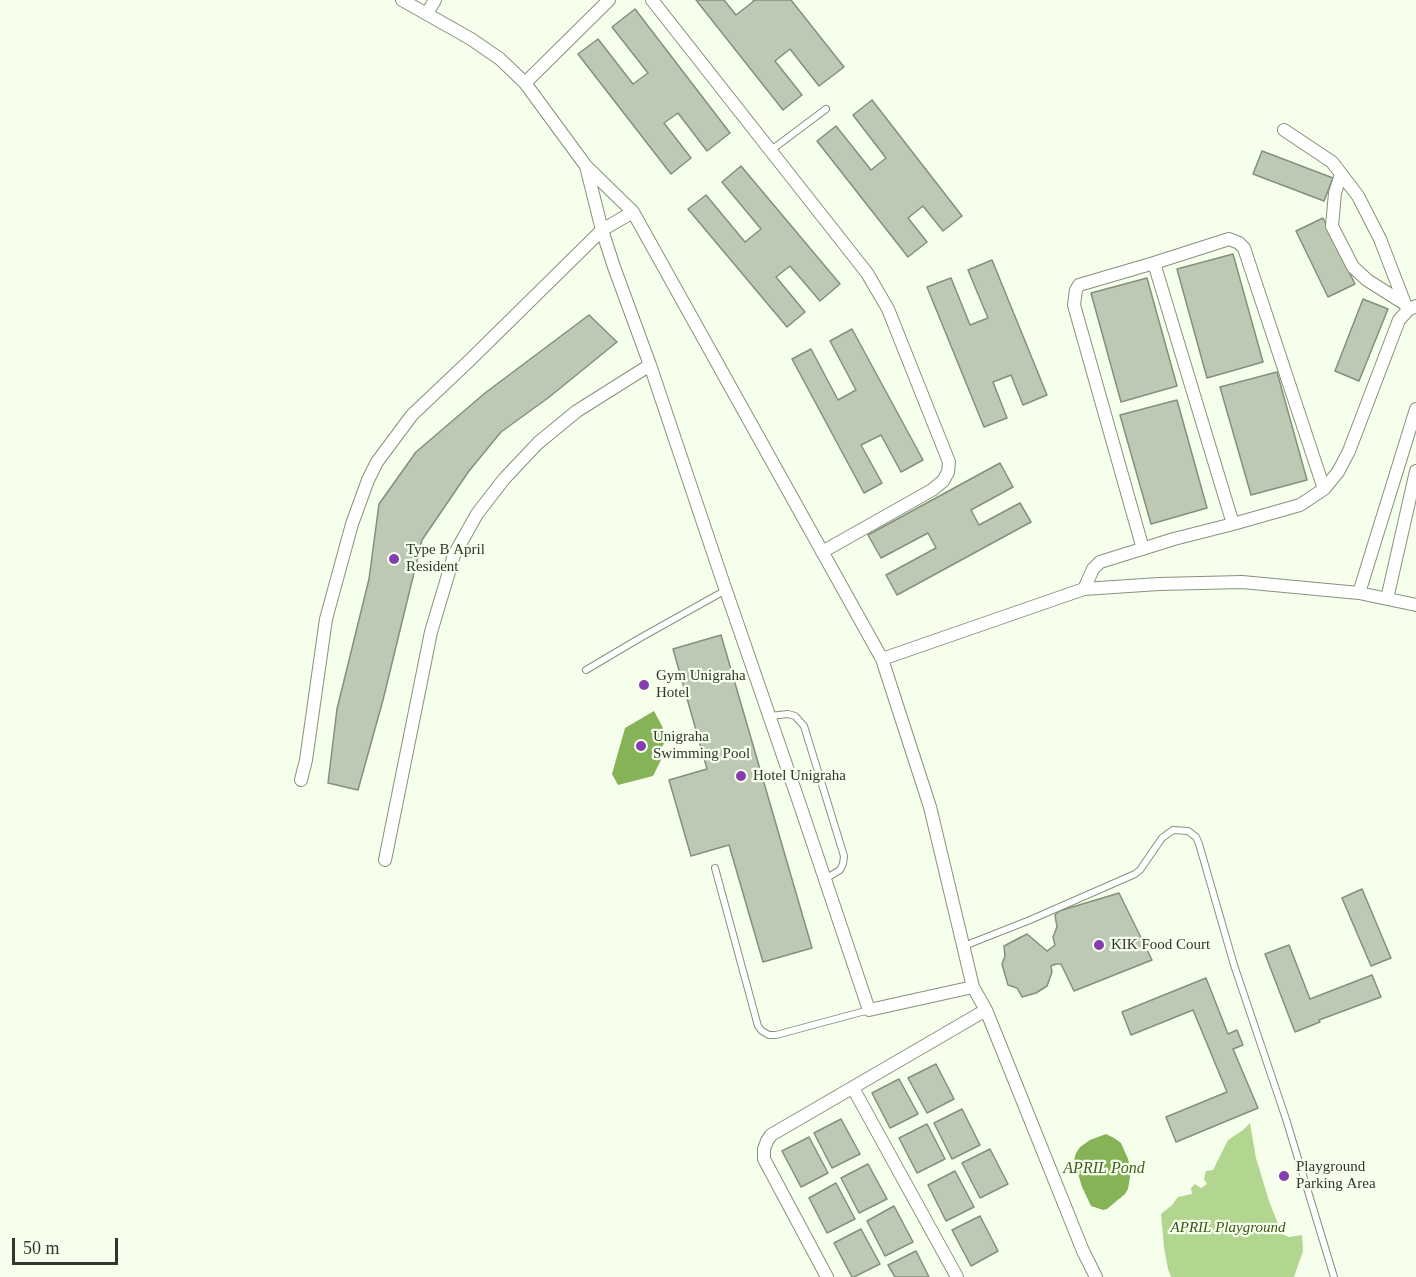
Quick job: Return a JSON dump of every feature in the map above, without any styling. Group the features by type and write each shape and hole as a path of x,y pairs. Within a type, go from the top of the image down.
{"street":[{"path":"402,0 471,39 500,59 525,83 586,166 633,212 882,659 930,807 973,987 986,1011 1083,1251 1096,1277"},
{"path":"427,13 435,0"},
{"path":"525,83 609,0"},
{"path":"652,0 867,273 888,309 949,462 944,481 932,490 822,552"},
{"path":"1284,130 1332,162 1358,196 1376,230 1410,307"},
{"path":"586,166 602,230 869,1010 973,987"},
{"path":"1341,174 1335,193 1332,226 1353,267 1367,280 1410,307"},
{"path":"301,780 306,760 326,619 352,524 377,462 412,415 602,230 633,212"},
{"path":"1143,549 1074,305 1079,285 1229,239 1239,243 1244,248 1324,489"},
{"path":"1154,263 1233,524"},
{"path":"1084,589 1100,562 1174,539 1300,505 1324,489 1338,472 1349,451 1396,327 1410,307"},
{"path":"385,860 431,632 454,555 477,514 504,479 538,443 577,411 650,365"},
{"path":"1359,593 1416,409"},
{"path":"1387,599 1416,471"},
{"path":"882,659 1084,589 1242,582 1359,593 1416,605"},
{"path":"827,1277 764,1159 764,1149 771,1135 986,1011"},
{"path":"853,1088 957,1277"}],"lane":[{"path":"770,151 826,109"},
{"path":"586,670 726,590"},
{"path":"770,716 788,714 795,716 804,726 844,856 840,870 825,879"},
{"path":"964,946 1135,874 1162,838 1173,831 1188,831 1196,837 1234,965 1286,1119 1334,1277"},
{"path":"716,868 758,1026 762,1031 769,1035 776,1035 869,1010"}],"green space":[{"name":"APRIL Playground","path":"1250,1123 1256,1158 1282,1234 1289,1237 1302,1235 1303,1251 1294,1277 1171,1277 1164,1247 1161,1214 1178,1197 1192,1194 1191,1188 1195,1184 1201,1188 1207,1184 1204,1179 1206,1171 1213,1170 1228,1140"}],"water":[{"name":"Unigraha Swimming Pool","path":"654,711 667,739 658,753 661,760 653,776 618,785 612,774 625,728"},
{"name":"APRIL Pond","path":"1106,1134 1121,1143 1131,1171 1125,1194 1103,1210 1091,1206 1082,1187 1074,1160 1080,1147"}],"building":[{"path":"696,0 724,0 736,15 753,0 791,0 844,67 819,86 790,49 775,61 802,95 783,110"},
{"path":"635,9 730,133 707,151 678,113 664,123 691,158 671,174 578,54 598,39 633,84 648,73 612,27"},
{"path":"872,100 962,216 943,231 923,206 908,218 927,242 908,257 817,141 836,126 871,170 886,158 853,115"},
{"path":"1262,151 1333,178 1324,201 1253,174"},
{"path":"741,166 840,284 820,301 790,266 776,277 805,312 787,327 688,209 706,195 745,242 761,229 722,182"},
{"path":"1323,218 1355,284 1328,297 1296,231"},
{"path":"1233,254 1263,362 1207,378 1177,269"},
{"path":"992,260 1047,395 1023,405 1011,375 993,382 1007,418 984,427 927,287 951,278 970,325 988,318 968,270"},
{"path":"1147,278 1177,386 1121,402 1091,293"},
{"path":"1363,299 1388,309 1359,381 1335,371"},
{"name":"Type B April Resident","path":"589,315 617,342 548,398 501,432 469,471 422,540 383,700 358,790 328,783 337,709 369,579 379,504 416,452 485,393"},
{"path":"852,329 923,460 901,472 881,435 861,445 882,483 864,493 792,359 811,349 838,400 856,390 830,341"},
{"path":"1277,372 1307,480 1251,495 1220,387"},
{"path":"1177,400 1207,508 1151,524 1120,415"},
{"path":"1000,463 1013,487 971,510 979,525 1020,503 1031,522 897,595 886,575 936,548 928,533 881,558 868,535"},
{"path":"721,635 812,948 763,962 729,845 691,856 669,780 707,769 673,649"},
{"path":"1362,889 1391,958 1371,966 1342,898"},
{"name":"KIK Food Court","path":"1119,893 1152,960 1074,991 1061,964 1051,966 1052,972 1047,986 1036,993 1022,997 1017,988 1008,985 1002,964 1005,956 1004,946 1027,934 1047,951 1055,945 1053,937 1057,927 1055,915 1059,911"},
{"path":"1289,945 1310,999 1372,975 1381,997 1319,1020 1320,1022 1295,1032 1265,954"},
{"path":"1206,978 1228,1034 1237,1030 1243,1045 1233,1049 1258,1108 1176,1142 1166,1117 1227,1092 1193,1010 1131,1035 1122,1012"},
{"path":"936,1064 954,1099 927,1113 908,1078"},
{"path":"899,1079 918,1114 890,1128 872,1093"},
{"path":"962,1109 980,1145 952,1159 934,1123"},
{"path":"841,1119 860,1154 832,1168 814,1133"},
{"path":"927,1124 945,1159 917,1173 899,1138"},
{"path":"809,1137 828,1173 801,1187 782,1151"},
{"path":"990,1149 1008,1184 980,1198 962,1163"},
{"path":"868,1164 887,1199 859,1213 841,1178"},
{"path":"955,1171 974,1207 946,1221 928,1185"},
{"path":"836,1183 855,1219 827,1233 809,1198"},
{"path":"894,1206 913,1242 885,1256 867,1221"},
{"path":"980,1216 998,1251 971,1266 952,1230"},
{"path":"861,1229 880,1264 852,1277 834,1243"},
{"path":"916,1251 929,1277 895,1277 888,1265"}],"place":[{"name":"Type B April Resident","path":"394,559"},
{"name":"Gym Unigraha Hotel","path":"644,685"},
{"name":"Unigraha Swimming Pool","path":"641,746"},
{"name":"Hotel Unigraha","path":"741,776"},
{"name":"KIK Food Court","path":"1099,945"},
{"name":"Playground Parking Area","path":"1284,1176"}]}
